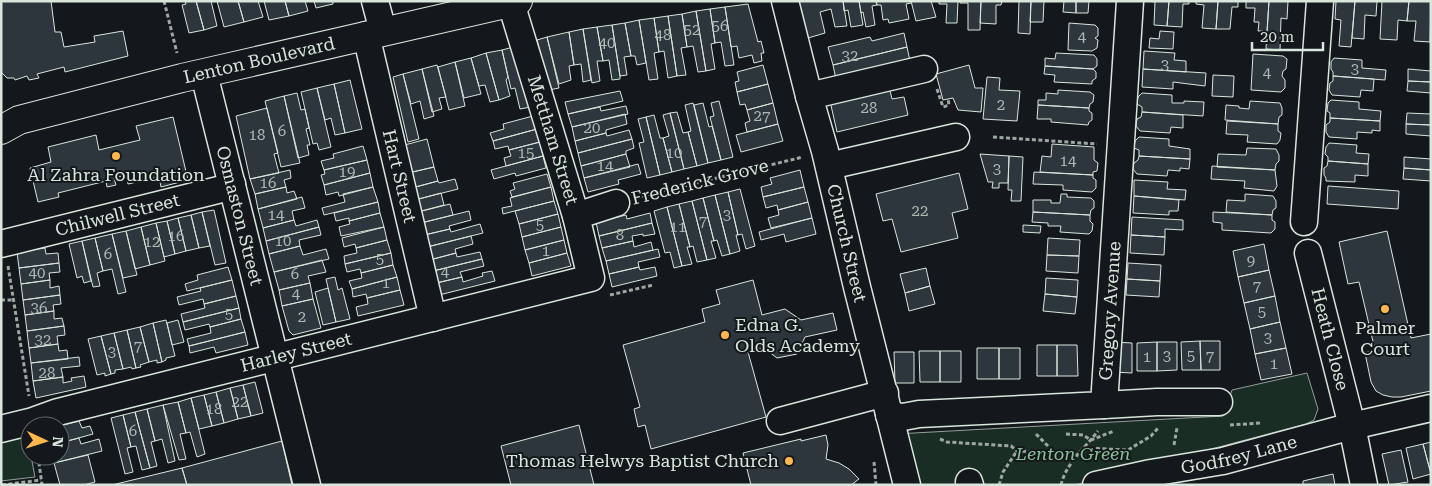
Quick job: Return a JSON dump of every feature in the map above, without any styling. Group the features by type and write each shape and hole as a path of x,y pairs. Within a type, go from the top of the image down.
{"main road":[{"name":"Lenton Boulevard","path":"1,130 19,120 193,76 514,2"}],"street":[{"name":"Hart Street","path":"375,1 375,33 434,318"},
{"name":"Church Street","path":"785,1 827,159 907,485"},
{"name":"Gregory Avenue","path":"780,421 887,404 903,417 919,414 1104,405 1130,1"},
{"path":"1304,222 1320,1"},
{"name":"Mettham Street","path":"514,2 576,216 591,278"},
{"name":"Osmaston Street","path":"193,76 232,184 307,485"},
{"path":"809,96 931,80"},
{"path":"827,159 956,136"},
{"name":"Chilwell Street","path":"3,244 222,189 232,184"},
{"name":"Frederick Grove","path":"576,216 616,203"},
{"name":"Heath Close","path":"1308,253 1352,426 1364,485"},
{"name":"Harley Street","path":"47,416 591,278"},
{"path":"1104,405 1157,402 1219,402"},
{"name":"Godfrey Lane","path":"1096,485 1151,473 1223,461 1352,426 1431,408"},
{"name":"Harley Street","path":"1,428 20,424"}],"path":[{"path":"164,1 193,76"},
{"path":"931,80 943,107 949,105 948,99"},
{"path":"993,137 1122,146"},
{"name":"Frederick Grove","path":"616,203 827,159"},
{"path":"3,244 32,416"},
{"path":"591,278 608,296 653,284"},
{"path":"1,300 13,300"},
{"path":"1061,485 1066,471 1076,455 1104,423 1104,405"},
{"path":"1082,448 1128,450 1151,436 1161,425"},
{"path":"1174,446 1177,428"},
{"path":"939,438 947,442 1011,446 1017,451 1070,452 1076,455"},
{"path":"999,485 1003,472 1017,451"},
{"path":"40,466 42,485"},
{"path":"2,485 42,480"}],"green space":[{"name":"Lenton Green","path":"1307,373 1318,409 1314,420 1306,424 1075,485 985,485 974,472 961,485 907,485 896,434 1223,416 1232,390"},
{"path":"20,430 20,466 33,466 35,477 1,481 1,438"}],"building":[{"path":"1,1 51,1 55,32 61,32 64,47 95,42 94,36 123,31 128,56 65,72 64,67 37,74 39,78 29,80 27,76 15,80 14,78 7,78 1,72"},
{"path":"185,1 196,1 204,30 189,33 182,5 186,4"},
{"path":"196,1 211,1 217,26 204,30"},
{"path":"217,1 238,1 244,22 224,27"},
{"path":"238,1 258,1 263,17 244,22"},
{"path":"264,1 285,1 289,16 269,20"},
{"path":"285,1 305,1 308,11 289,16"},
{"path":"314,1 333,1 333,4 316,8"},
{"path":"799,1 843,1 847,26 835,27 831,9 820,12 825,33 808,38"},
{"path":"843,1 859,1 863,25 851,27 848,10 844,11"},
{"path":"859,1 876,1 877,5 872,6 875,25 866,27"},
{"path":"876,1 911,1 911,3 906,4 909,19 889,23 888,19 883,20 881,5 877,5"},
{"path":"911,1 931,1 936,17 916,21"},
{"path":"939,1 958,1 957,23 946,23 947,4 939,4"},
{"path":"960,1 981,1 980,30 968,30 968,3 960,3"},
{"path":"981,1 1002,1 1001,5 996,5 996,24 980,23"},
{"path":"1019,1 1031,1 1030,34 1018,33"},
{"path":"1031,1 1044,1 1043,22 1030,22"},
{"path":"1064,1 1076,1 1076,13 1063,12"},
{"path":"1076,1 1089,1 1088,13 1076,13"},
{"path":"1147,1 1169,1 1167,26 1154,25 1155,2"},
{"path":"1169,1 1189,1 1189,4 1183,4 1182,27 1167,26"},
{"path":"1196,1 1218,1 1216,29 1202,28 1204,5 1196,4"},
{"path":"1218,1 1238,1 1238,7 1232,7 1230,29 1216,29"},
{"path":"1246,1 1269,1 1267,31 1258,31 1259,22 1254,22 1255,8 1246,8"},
{"path":"1269,1 1288,1 1287,19 1281,18 1280,50 1266,49"},
{"path":"1336,1 1355,1 1351,47 1339,46 1341,20 1335,19"},
{"path":"1355,1 1377,1 1376,16 1365,15 1364,39 1352,38"},
{"path":"1382,1 1409,1 1407,21 1398,20 1397,40 1380,39"},
{"path":"1409,1 1431,1 1430,42 1414,41 1416,21 1407,21"},
{"path":"748,4 758,42 761,41 764,53 761,53 762,61 754,63 752,55 739,58 737,46 731,47 725,7"},
{"path":"725,7 734,65 725,66 721,42 715,43 710,9"},
{"path":"710,9 715,43 711,44 715,69 706,71 696,11"},
{"path":"696,11 706,71 698,72 693,46 687,47 682,14"},
{"path":"682,14 687,47 681,48 686,75 677,76 668,16"},
{"path":"668,16 677,76 668,78 664,51 659,52 654,18"},
{"path":"654,18 659,52 654,53 658,79 649,80 639,20"},
{"path":"639,20 646,63 637,65 635,56 631,56 625,23"},
{"path":"625,23 631,56 624,57 627,75 620,76 612,25"},
{"path":"1069,23 1095,25 1098,28 1098,36 1095,38 1098,40 1097,48 1092,51 1068,50"},
{"path":"612,25 620,79 612,80 609,60 603,61 597,27"},
{"path":"597,27 603,61 597,61 600,81 592,83 583,29"},
{"path":"583,29 591,80 583,82 581,64 574,65 569,32"},
{"path":"1160,31 1174,32 1173,49 1149,48 1150,38 1159,39"},
{"path":"569,32 574,65 569,66 571,80 559,84 547,37"},
{"path":"904,33 907,47 833,65 828,47 870,37 872,41"},
{"path":"547,37 559,88 549,90 537,40"},
{"path":"517,46 531,107 520,109 515,88 511,89 502,50"},
{"path":"907,47 910,61 837,84 833,65"},
{"path":"502,50 510,96 499,100 486,53"},
{"path":"1144,51 1175,53 1174,60 1186,61 1186,72 1143,69"},
{"path":"486,53 499,100 490,102 485,85 479,86 471,58"},
{"path":"1056,53 1094,55 1097,59 1097,66 1093,69 1045,66 1045,58 1055,59"},
{"path":"1253,54 1283,56 1287,59 1286,69 1283,71 1282,76 1285,80 1285,88 1281,92 1251,90"},
{"path":"471,58 481,94 464,98 455,62"},
{"path":"1334,58 1362,60 1362,68 1386,70 1385,80 1333,76 1331,62"},
{"path":"455,62 465,106 449,110 438,67"},
{"path":"437,65 446,97 439,98 442,109 432,112 422,69"},
{"path":"763,65 768,84 737,92 735,82 739,81 737,72"},
{"path":"969,65 975,88 983,88 981,112 958,110 953,98 943,100 936,74"},
{"path":"1045,66 1093,69 1096,72 1096,78 1092,81 1092,84 1054,82 1055,75 1044,74"},
{"path":"422,69 434,116 424,119 420,101 411,104 403,74"},
{"path":"1143,69 1206,73 1205,86 1173,82 1173,89 1142,87"},
{"path":"1408,69 1431,71 1431,82 1408,81"},
{"path":"403,74 419,139 408,142 393,77"},
{"path":"1213,75 1234,76 1233,97 1212,96"},
{"path":"1333,76 1374,79 1373,91 1361,90 1360,97 1332,95 1329,90"},
{"path":"987,77 1000,78 999,90 1020,91 1017,121 983,119"},
{"path":"350,80 362,129 345,133 334,84"},
{"path":"1408,81 1431,82 1431,93 1407,91"},
{"path":"334,84 345,133 335,135 331,118 325,120 317,88"},
{"path":"768,84 773,103 747,110 745,104 740,105 737,92"},
{"path":"889,87 892,99 904,97 908,115 837,132 830,101"},
{"path":"317,88 331,147 319,150 317,143 313,144 301,92"},
{"path":"1058,90 1090,92 1094,95 1093,102 1089,108 1038,105 1038,100 1046,100 1046,93 1058,94"},
{"path":"620,91 623,101 568,114 565,102"},
{"path":"297,93 301,110 305,109 309,128 306,129 310,145 307,145 309,155 298,158 284,96"},
{"path":"1142,93 1172,95 1172,103 1184,103 1184,101 1204,102 1203,116 1142,112 1142,107 1137,104 1138,97"},
{"path":"284,96 300,163 281,167 265,101"},
{"path":"1331,100 1359,102 1359,109 1381,111 1380,121 1330,118 1330,113 1327,111 1328,103"},
{"path":"719,101 733,157 721,160 710,117 714,116 711,103"},
{"path":"1250,101 1280,103 1282,115 1279,117 1278,124 1225,120 1226,105 1249,109"},
{"path":"693,103 708,163 697,166 688,132 691,131 685,105"},
{"path":"703,103 709,127 712,126 721,160 708,163 694,105"},
{"path":"773,103 778,124 747,132 745,123 750,121 747,110"},
{"path":"1038,105 1089,108 1089,111 1092,113 1092,120 1088,125 1051,122 1051,119 1037,119"},
{"path":"626,106 628,114 572,127 568,114 600,107 601,111"},
{"path":"267,108 278,153 274,154 279,173 250,179 236,116"},
{"path":"677,112 683,133 688,132 697,166 684,169 670,113"},
{"path":"1142,112 1183,115 1183,128 1171,127 1170,133 1140,131 1136,126 1137,119 1141,117"},
{"path":"670,113 684,169 672,172 663,138 669,136 663,115"},
{"path":"1407,113 1431,114 1431,125 1406,124"},
{"path":"625,114 627,124 606,130 606,133 575,141 572,127"},
{"path":"654,115 660,138 663,138 672,172 660,175 646,117"},
{"path":"533,116 537,129 493,141 490,133 504,129 503,124"},
{"name":"Al Zahra Foundation","path":"173,117 188,180 161,187 159,177 128,184 126,175 114,178 116,185 107,187 106,181 58,193 59,197 38,202 30,168 51,162 48,147 96,135 99,150 140,140 136,126"},
{"path":"646,117 660,175 647,178 639,143 644,142 638,119"},
{"path":"1330,118 1380,121 1380,131 1372,130 1372,133 1357,132 1357,139 1329,137 1326,132 1326,125 1330,122"},
{"path":"1227,121 1278,124 1278,131 1281,133 1280,140 1277,144 1247,142 1248,135 1226,134"},
{"path":"778,124 783,141 741,152 736,135"},
{"path":"1406,124 1431,125 1431,136 1406,134"},
{"path":"537,129 540,142 509,150 508,146 495,149 493,141"},
{"path":"629,130 632,139 578,153 575,141 606,133 607,136"},
{"path":"1139,137 1169,139 1169,146 1190,149 1190,159 1139,156 1139,150 1134,148 1135,141"},
{"path":"427,139 434,167 404,174 397,147"},
{"path":"632,139 634,148 626,151 626,154 581,166 578,153"},
{"path":"540,142 543,156 506,166 504,158 511,156 509,150"},
{"path":"1329,143 1357,145 1356,153 1369,154 1368,164 1328,161 1328,157 1325,154"},
{"path":"1052,144 1094,147 1094,160 1098,163 1097,171 1093,172 1093,175 1040,172 1042,156 1051,157"},
{"path":"363,146 367,160 324,170 321,161 334,158 333,154"},
{"path":"1247,148 1276,149 1279,161 1276,164 1275,170 1217,167 1218,154 1246,155"},
{"path":"626,154 630,167 584,178 581,166"},
{"path":"980,154 1009,156 1008,183 999,183 999,188 992,188 993,182 988,182"},
{"path":"543,156 546,168 516,176 515,173 494,179 491,170"},
{"path":"1009,156 1023,157 1021,201 1011,201 1012,190 1008,190"},
{"path":"1139,156 1190,159 1189,169 1180,168 1180,171 1168,170 1167,176 1137,174 1133,169 1134,163 1138,160"},
{"path":"1404,157 1431,159 1431,170 1404,168"},
{"path":"367,160 370,173 324,185 321,175 325,174 324,170"},
{"path":"1328,161 1368,164 1368,176 1355,175 1355,182 1326,181 1324,168 1327,166"},
{"path":"638,164 641,174 618,180 619,184 588,192 584,178"},
{"path":"1212,166 1275,170 1277,186 1274,191 1244,188 1245,181 1211,179"},
{"path":"434,167 438,181 408,189 404,174"},
{"path":"1404,168 1431,170 1431,181 1403,179"},
{"path":"290,170 291,178 284,180 286,187 255,194 250,179"},
{"path":"800,170 804,187 763,197 761,187 772,184 770,178"},
{"path":"1034,172 1093,175 1093,178 1096,180 1096,188 1092,192 1063,190 1063,185 1033,184"},
{"path":"370,173 373,187 339,196 338,192 326,195 324,185"},
{"path":"959,173 968,209 952,213 958,238 901,252 892,219 883,221 876,194"},
{"path":"547,174 551,187 512,197 510,191 515,189 513,183"},
{"path":"455,179 458,189 411,201 408,189 438,181 439,183"},
{"path":"1134,180 1168,182 1167,189 1186,190 1185,200 1134,196"},
{"path":"1328,186 1399,191 1398,209 1327,204"},
{"path":"286,187 287,193 294,191 297,199 258,209 255,194"},
{"path":"373,187 378,202 324,215 322,208 345,202 343,194"},
{"path":"551,187 554,201 503,214 502,208 512,206 510,198"},
{"path":"804,187 808,202 778,210 777,205 766,208 763,197"},
{"path":"740,189 755,246 746,249 742,234 738,235 728,192"},
{"path":"728,192 740,251 730,254 715,195"},
{"path":"441,193 444,205 414,213 411,201"},
{"path":"1061,194 1067,194 1067,197 1091,198 1094,201 1094,208 1091,210 1090,215 1033,212 1033,200 1051,200 1051,203 1060,203"},
{"path":"1245,194 1273,196 1276,201 1276,208 1273,210 1272,215 1226,212 1227,200 1245,201"},
{"path":"715,195 730,254 722,256 717,240 714,241 703,198"},
{"path":"1134,196 1179,200 1178,211 1169,211 1169,215 1133,213"},
{"path":"302,197 305,208 292,211 294,220 263,228 258,209"},
{"path":"703,198 714,241 711,241 716,258 707,260 692,201"},
{"path":"554,201 558,214 519,224 515,211"},
{"path":"692,201 707,260 697,262 693,246 690,247 679,204"},
{"path":"378,202 380,213 349,221 349,218 336,221 334,213"},
{"path":"808,202 812,218 771,228 768,218 779,215 778,210"},
{"path":"450,204 453,215 417,224 414,213"},
{"path":"679,204 690,247 687,247 692,264 682,266 667,207"},
{"path":"667,207 682,266 674,268 670,252 665,253 654,211"},
{"path":"214,210 226,263 215,265 202,212"},
{"path":"469,211 471,220 449,226 450,229 420,236 417,224"},
{"path":"202,212 210,246 199,248 191,215"},
{"path":"1033,212 1090,215 1090,221 1093,224 1092,231 1089,234 1060,232 1061,226 1048,226 1048,223 1032,222"},
{"path":"1213,212 1272,215 1275,229 1271,233 1222,230 1222,223 1213,222"},
{"path":"380,213 384,227 341,236 339,227 350,224 349,221"},
{"path":"650,213 652,223 599,236 596,222 626,215 627,219"},
{"path":"558,214 561,227 522,237 519,224"},
{"path":"191,215 199,248 186,251 178,218"},
{"path":"1132,217 1183,220 1183,230 1165,229 1165,237 1131,235"},
{"path":"178,218 186,251 175,254 167,221"},
{"path":"812,218 816,234 786,242 784,234 761,240 759,232"},
{"path":"294,220 296,226 317,220 319,227 266,241 263,228"},
{"path":"167,221 175,254 164,257 156,223"},
{"path":"156,223 165,261 150,265 141,227"},
{"path":"652,223 655,234 632,236 633,241 602,248 599,236"},
{"path":"480,224 483,233 423,248 420,236 450,229 451,232"},
{"path":"1023,225 1041,226 1040,233 1023,232"},
{"path":"141,227 150,265 135,269 126,231"},
{"path":"319,227 321,235 299,240 300,246 269,254 266,241"},
{"path":"384,227 387,240 356,248 355,244 344,247 342,238"},
{"path":"561,227 564,240 525,250 522,237"},
{"path":"126,231 137,275 123,278 112,234"},
{"name":"Palmer Court","path":"1387,231 1411,338 1431,334 1431,391 1401,397 1383,395 1376,391 1371,382 1365,353 1375,350 1359,282 1348,284 1339,242"},
{"path":"112,234 126,292 118,294 112,269 103,271 95,238"},
{"path":"1131,235 1165,237 1164,255 1130,253"},
{"path":"471,236 473,244 455,249 456,253 426,261 423,248"},
{"path":"95,238 103,271 97,273 100,286 93,287 82,241"},
{"path":"1048,238 1080,240 1079,256 1047,255"},
{"path":"387,240 391,253 345,264 344,256 357,253 356,248"},
{"path":"564,240 567,253 529,263 525,250"},
{"path":"82,241 91,281 84,283 82,276 77,278 69,244"},
{"path":"633,241 634,247 651,242 653,250 606,261 602,248"},
{"path":"1264,244 1269,270 1238,277 1233,251"},
{"path":"300,246 303,255 326,249 329,259 274,272 269,254"},
{"path":"45,248 46,254 58,253 59,263 19,268 17,252"},
{"path":"658,249 660,257 638,262 639,267 609,274 606,261"},
{"path":"480,252 482,259 429,272 426,261 456,253 457,257"},
{"path":"391,253 393,265 361,273 360,269 347,272 345,264"},
{"path":"567,253 571,266 532,276 529,263"},
{"path":"1047,255 1079,256 1078,273 1046,271"},
{"path":"482,259 484,266 460,272 462,277 432,284 429,272"},
{"path":"322,260 326,272 308,276 310,283 279,290 274,272"},
{"path":"59,263 60,272 49,273 50,280 21,284 19,268"},
{"path":"1128,263 1161,265 1160,281 1127,279"},
{"path":"393,265 397,277 352,289 349,281 362,278 361,273"},
{"path":"228,267 232,280 187,291 185,284 198,280 197,275"},
{"path":"639,267 640,270 655,267 657,276 612,287 609,274"},
{"path":"926,268 930,286 905,293 900,274"},
{"path":"1269,270 1275,296 1244,303 1238,277"},
{"path":"492,271 495,281 435,296 432,284 462,277 463,282 483,276 482,273"},
{"path":"335,277 338,290 342,288 350,319 336,322 326,279"},
{"path":"397,277 400,290 367,298 366,294 353,297 352,289"},
{"path":"1046,278 1078,280 1077,297 1045,294"},
{"path":"1127,279 1160,281 1159,297 1126,295"},
{"path":"50,280 50,288 59,286 60,295 23,300 21,284"},
{"path":"232,280 236,296 204,304 203,299 179,305 177,297 201,291 200,288"},
{"path":"753,280 762,315 785,309 801,320 833,313 837,330 805,337 797,354 777,358 764,348 748,352 766,417 651,449 645,425 638,427 634,409 640,407 623,345 705,322 702,309 720,304 716,290"},
{"path":"310,283 313,299 282,306 279,290"},
{"path":"930,286 935,304 909,311 905,293"},
{"path":"328,288 336,322 323,325 315,292"},
{"path":"400,290 404,305 358,316 356,307 368,304 367,298"},
{"path":"1045,294 1077,297 1075,314 1043,311"},
{"path":"60,295 61,304 53,305 54,311 25,315 23,300"},
{"path":"236,296 239,308 183,322 181,314 205,308 204,304"},
{"path":"1275,296 1280,322 1250,329 1244,303"},
{"path":"313,299 321,328 293,335 289,331 282,306"},
{"path":"239,308 241,319 210,327 209,324 185,330 183,322"},
{"path":"54,311 54,319 62,318 64,326 27,331 25,315"},
{"path":"241,319 245,332 189,346 187,339 211,333 210,327"},
{"path":"166,320 175,356 166,358 162,362 153,323"},
{"path":"178,320 184,342 172,345 167,323"},
{"path":"1280,322 1286,348 1255,354 1250,329"},
{"path":"153,323 162,362 157,363 157,360 149,362 140,327"},
{"path":"64,326 65,335 57,336 58,344 29,348 27,331"},
{"path":"140,327 149,362 136,368 127,330"},
{"path":"127,330 136,368 132,369 131,367 123,369 114,333"},
{"path":"245,332 248,345 216,353 214,347 190,353 189,346"},
{"path":"114,333 123,369 115,370 115,373 111,374 101,336"},
{"path":"101,336 111,374 105,376 105,373 97,375 88,339"},
{"path":"1200,341 1201,370 1182,370 1181,342"},
{"path":"1200,341 1220,341 1220,370 1201,370"},
{"path":"1113,342 1132,343 1132,373 1113,372"},
{"path":"1157,342 1177,342 1177,370 1157,371"},
{"path":"1157,342 1157,371 1137,371 1137,343"},
{"path":"58,344 59,351 67,350 68,359 31,363 29,348"},
{"path":"1037,345 1057,345 1057,376 1037,376"},
{"path":"1057,345 1077,345 1078,376 1057,376"},
{"path":"977,348 999,348 999,379 977,379"},
{"path":"999,348 1020,348 1020,379 999,379"},
{"path":"1286,348 1292,374 1261,380 1255,354"},
{"path":"919,351 940,351 940,382 920,382"},
{"path":"940,351 961,351 961,382 940,382"},
{"path":"894,352 914,352 914,383 895,383"},
{"path":"79,357 80,366 61,368 63,377 33,381 31,363"},
{"path":"84,376 86,387 36,398 33,381 63,377 63,383 72,381 71,378"},
{"path":"255,382 263,413 251,416 243,385"},
{"path":"243,385 251,416 238,419 230,388"},
{"path":"230,388 238,419 224,423 216,392"},
{"path":"216,392 224,423 212,426 204,395"},
{"path":"204,395 212,426 199,429 191,398"},
{"path":"191,398 205,454 197,457 190,432 186,433 178,402"},
{"path":"178,402 186,433 180,434 186,459 179,460 163,405"},
{"path":"163,405 175,461 168,463 162,439 155,441 147,409"},
{"path":"147,409 155,441 151,442 157,466 150,468 135,412"},
{"path":"135,412 150,468 142,470 136,446 131,447 123,415"},
{"path":"123,415 131,447 127,448 133,472 125,474 111,418"},
{"path":"79,421 82,428 90,426 93,434 70,440 70,423"},
{"path":"579,425 594,485 511,485 501,446"},
{"name":"Thomas Helwys Baptist Church","path":"826,435 828,445 826,459 839,463 849,469 859,479 851,485 751,485 743,453"},
{"path":"79,438 81,444 99,439 102,451 70,459 70,440"},
{"path":"282,441 292,485 187,485 182,468"},
{"path":"1431,442 1431,474 1423,444"},
{"path":"1423,444 1431,474 1413,479 1406,448"},
{"path":"1401,450 1408,482 1389,485 1382,454"},
{"path":"88,455 95,482 84,485 60,485 55,466 70,466 70,459"},
{"path":"182,468 187,485 112,485"},
{"path":"1333,474 1335,485 1303,485 1303,481"}],"place":[{"name":"Al Zahra Foundation","path":"116,156"},
{"name":"Palmer Court","path":"1385,309"},
{"name":"Edna G. Olds Academy","path":"725,335"},
{"name":"Thomas Helwys Baptist Church","path":"789,461"}]}
